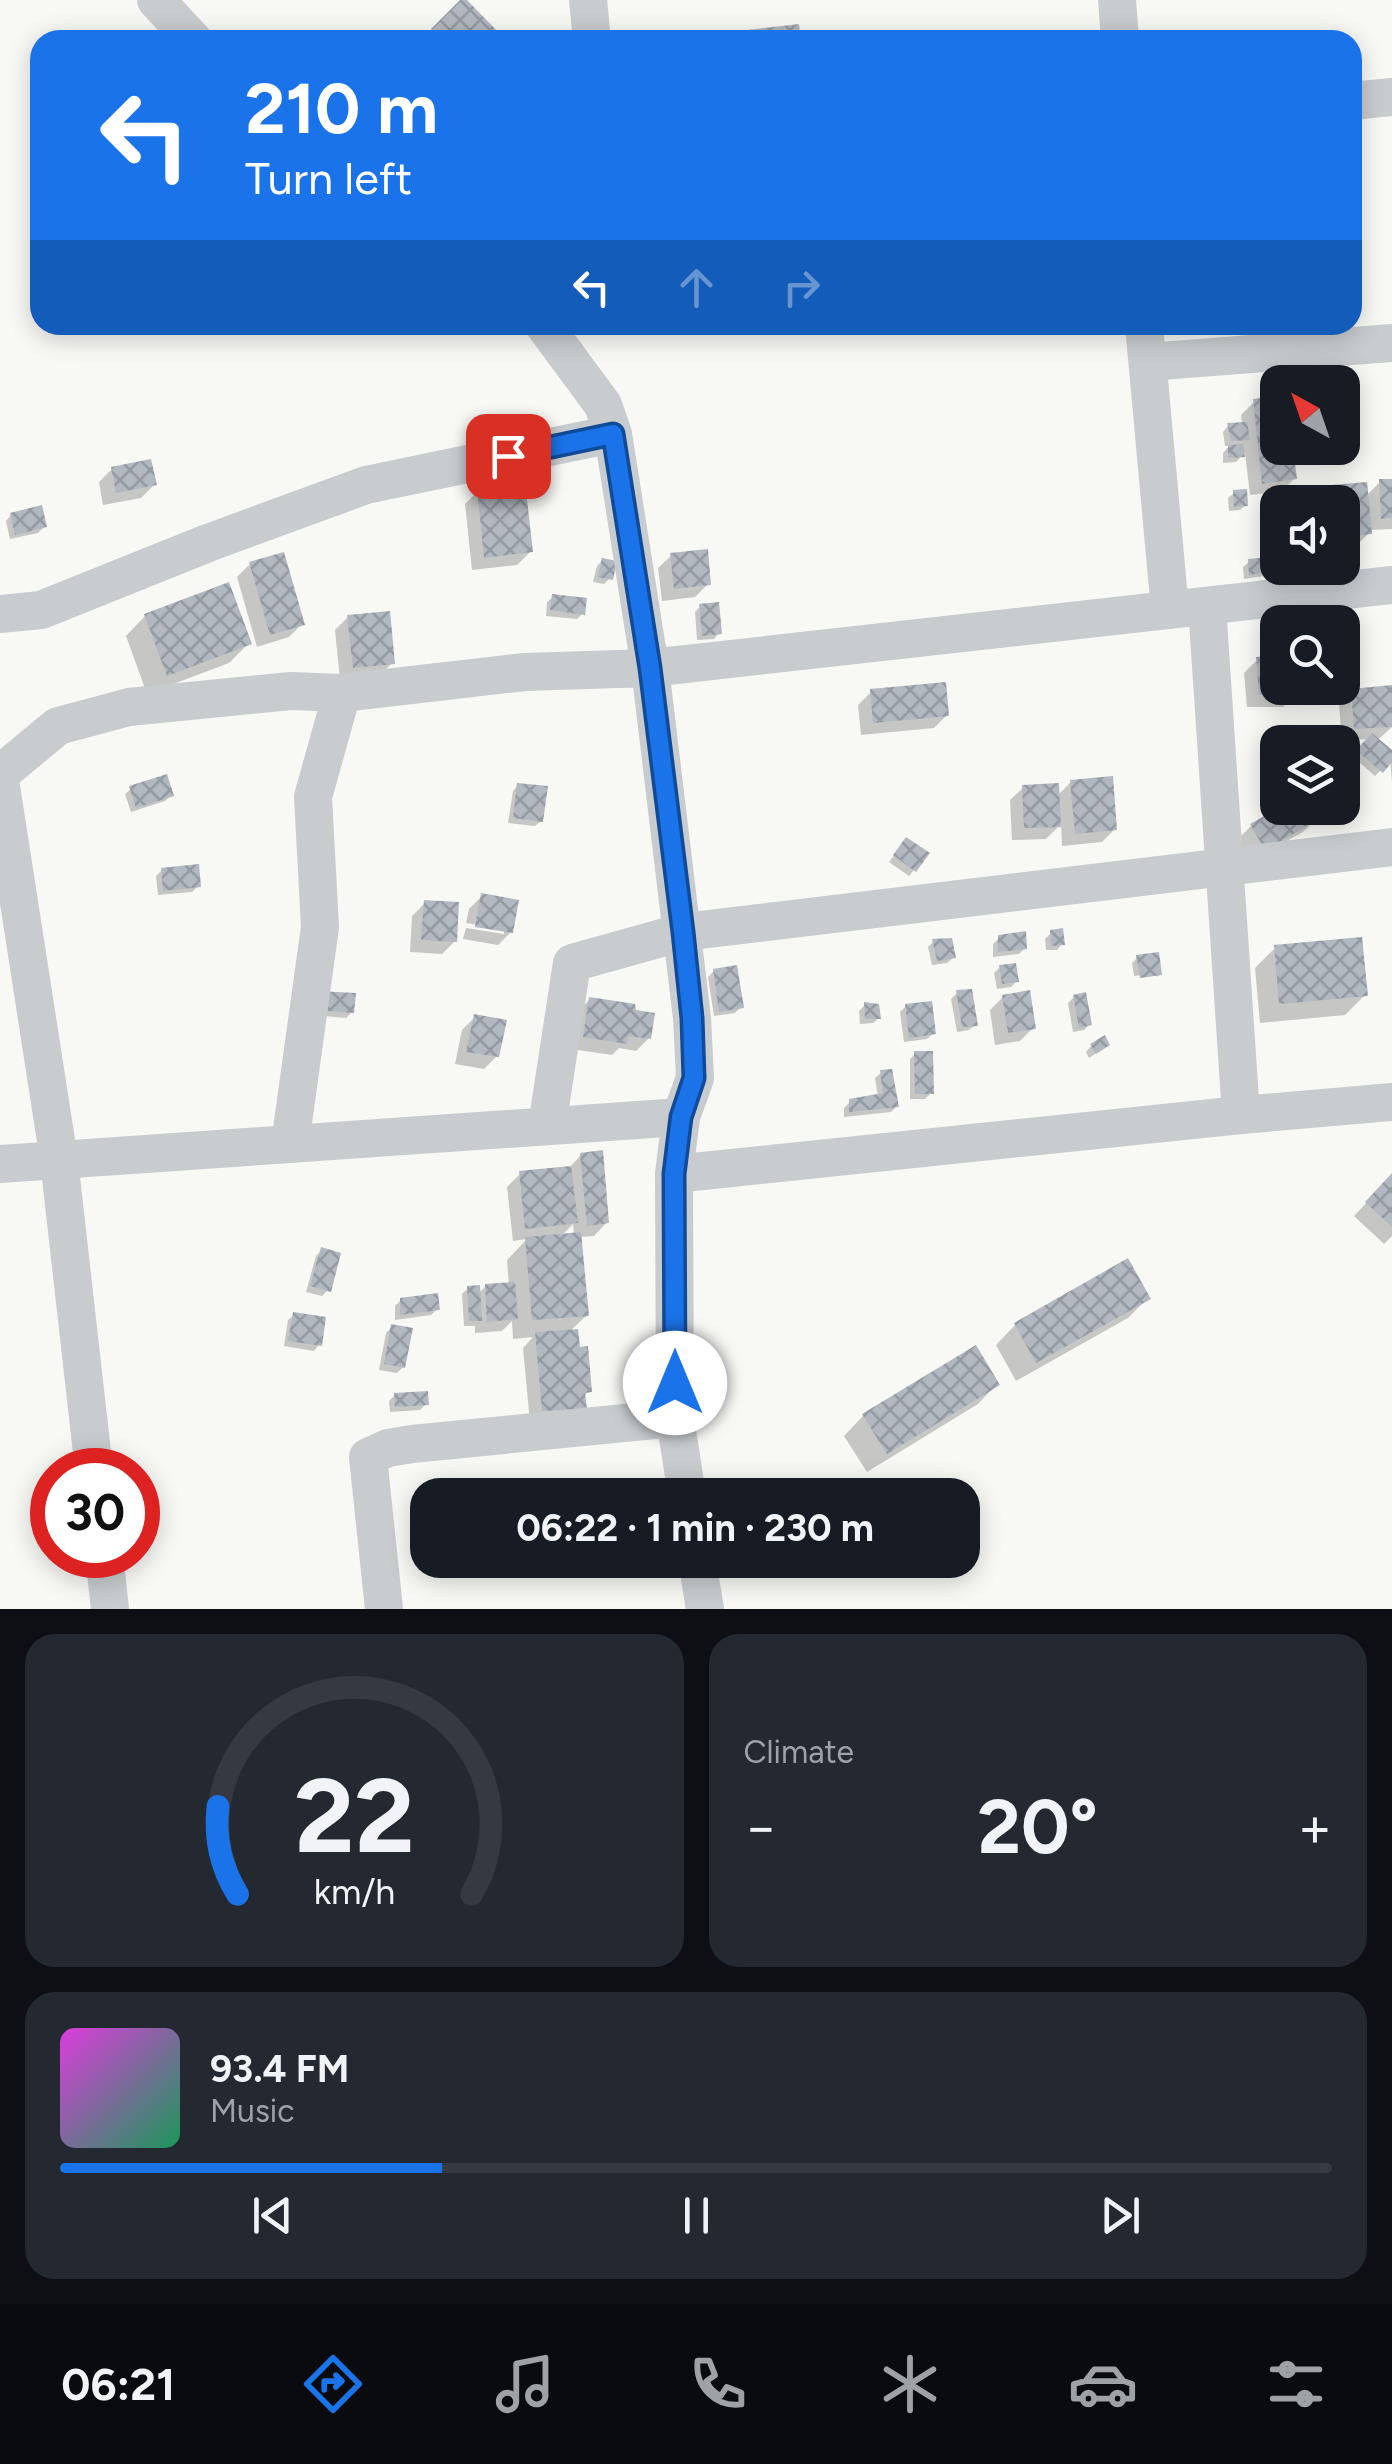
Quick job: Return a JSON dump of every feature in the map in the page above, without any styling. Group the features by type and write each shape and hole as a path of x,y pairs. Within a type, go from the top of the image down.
{"street":[{"path":"156,0 184,30"},
{"path":"588,0 591,30"},
{"path":"1117,0 1119,30"},
{"path":"1362,100 1392,97"},
{"path":"551,335 603,405 613,434 650,668 683,932 694,1078 681,1117 674,1174 676,1418 685,1478"},
{"path":"1241,1115 1226,866 1146,344 1392,342"},
{"path":"0,614 41,610 208,542 366,484 613,434"},
{"path":"92,1448 59,1160 0,777 58,726 128,707 292,692 342,693 524,672 650,668 1392,586"},
{"path":"290,1144 320,927 313,797 342,693"},
{"path":"547,1126 572,964 683,932 1392,846"},
{"path":"674,1174 1392,1102"},
{"path":"0,1164 681,1117"},
{"path":"384,1609 368,1458 388,1448 412,1444 676,1418"},
{"path":"107,1578 110,1609"},
{"path":"701,1578 705,1609"}],"building":[{"path":"460,0 467,0 496,30 432,30"},
{"path":"799,24 800,30 748,30"},
{"path":"1260,398 1260,465 1295,465 1297,479 1262,484 1253,399"},
{"path":"1247,422 1250,440 1231,441 1227,423"},
{"path":"1243,444 1245,457 1228,458 1228,445"},
{"path":"151,459 157,485 116,493 111,467"},
{"path":"1379,479 1392,479 1392,518 1381,519"},
{"path":"525,482 533,552 484,558 477,488"},
{"path":"1367,482 1372,534 1360,535 1360,485 1331,485"},
{"path":"1247,489 1248,506 1234,507 1233,490"},
{"path":"42,505 47,527 15,535 10,513"},
{"path":"708,549 711,585 674,589 670,553"},
{"path":"284,552 305,625 270,635 249,562"},
{"path":"602,558 617,561 613,580 598,577"},
{"path":"1260,558 1260,573 1249,575 1248,559"},
{"path":"229,582 252,644 167,676 144,614"},
{"path":"552,594 587,598 585,615 550,610"},
{"path":"719,602 722,634 702,636 699,604"},
{"path":"390,611 395,664 353,668 347,615"},
{"path":"1256,657 1260,657 1260,695 1259,695"},
{"path":"946,682 949,716 873,723 870,689"},
{"path":"1392,685 1392,727 1360,729 1360,725 1354,725 1352,705 1360,705 1360,688"},
{"path":"1372,733 1392,750 1392,762 1383,773 1360,753 1360,746"},
{"path":"167,774 174,796 136,808 129,786"},
{"path":"1113,776 1117,830 1075,834 1070,780"},
{"path":"517,783 548,786 543,822 513,818"},
{"path":"1059,783 1061,827 1024,828 1022,785"},
{"path":"1260,818 1260,825 1309,825 1265,850 1250,824"},
{"path":"906,837 930,853 916,872 893,855"},
{"path":"199,864 201,887 163,891 161,868"},
{"path":"481,893 519,900 513,933 475,927"},
{"path":"424,900 459,902 457,942 421,940"},
{"path":"1063,928 1065,945 1051,946 1050,930"},
{"path":"1026,931 1027,949 998,952 998,935"},
{"path":"1362,937 1368,996 1279,1004 1274,945"},
{"path":"952,938 956,958 937,961 932,939"},
{"path":"1159,952 1162,975 1140,978 1136,955"},
{"path":"1016,963 1019,982 1002,984 999,965"},
{"path":"737,965 744,1008 719,1012 713,969"},
{"path":"972,989 978,1026 962,1027 956,990"},
{"path":"1030,990 1036,1029 1008,1033 1002,995"},
{"path":"318,991 356,993 354,1013 317,1010"},
{"path":"1086,992 1092,1025 1079,1028 1073,995"},
{"path":"589,997 635,1004 636,1010 655,1013 651,1039 628,1036 627,1044 583,1037"},
{"path":"932,1001 936,1034 909,1038 905,1004"},
{"path":"864,1002 879,1004 881,1019 865,1019"},
{"path":"474,1014 507,1020 499,1057 466,1052"},
{"path":"1105,1035 1110,1045 1096,1054 1090,1044"},
{"path":"914,1051 933,1051 934,1094 915,1094"},
{"path":"892,1069 899,1107 849,1112 849,1099 883,1093 880,1070"},
{"path":"603,1150 609,1223 587,1226 580,1153"},
{"path":"571,1166 578,1223 525,1229 519,1171"},
{"path":"1392,1173 1392,1227 1365,1202"},
{"path":"581,1232 589,1316 532,1320 525,1237"},
{"path":"321,1247 341,1253 331,1292 310,1286"},
{"path":"1128,1258 1151,1299 1036,1363 1014,1323"},
{"path":"515,1282 518,1319 487,1322 485,1284"},
{"path":"480,1285 482,1321 469,1321 467,1286"},
{"path":"438,1293 440,1310 400,1315 400,1298"},
{"path":"293,1312 326,1317 322,1346 288,1341"},
{"path":"391,1324 413,1328 405,1368 384,1364"},
{"path":"578,1329 580,1347 588,1346 592,1392 585,1393 587,1409 542,1411 535,1332"},
{"path":"976,1345 1000,1385 887,1454 862,1414"},
{"path":"428,1391 429,1405 395,1407 394,1393"}],"route":[{"path":"508,456 613,434 650,668 692,1018 694,1078 681,1117 674,1174 675,1383"}]}
